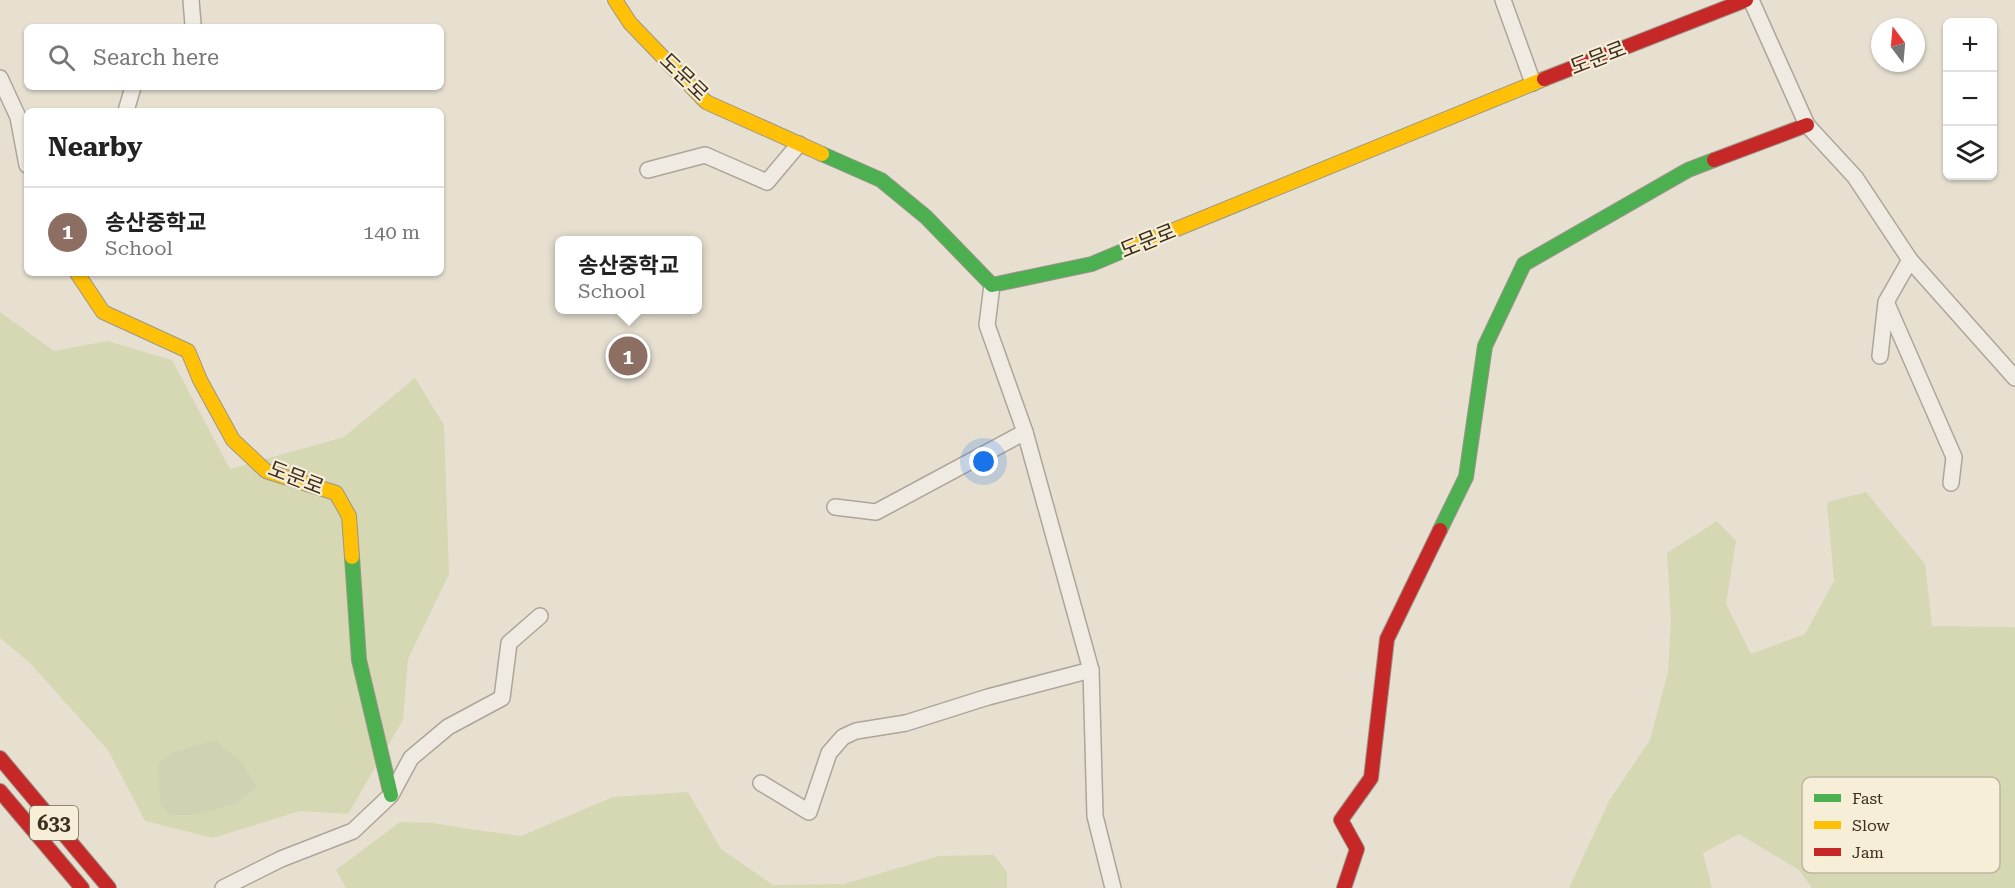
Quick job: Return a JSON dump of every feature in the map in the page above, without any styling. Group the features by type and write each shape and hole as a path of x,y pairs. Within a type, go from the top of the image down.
{"main road":[{"name":"도문로","path":"615,0 630,23 706,102 881,180 927,217 992,285 1092,264 1533,83 1746,0"},
{"path":"1344,888 1357,849 1341,820 1371,778 1387,639 1466,477 1485,346 1524,264 1688,170 1807,125"},
{"name":"도문로","path":"79,276 104,312 188,351 200,380 233,440 266,471 336,493 349,516 359,660 391,795"},
{"name":"633","path":"0,758 109,888"},
{"name":"633","path":"0,791 82,888"}],"street":[{"path":"191,0 193,24"},
{"path":"1503,0 1533,83"},
{"path":"1751,0 1807,125 1855,177 1910,260 2015,378"},
{"path":"0,78 18,117 24,149"},
{"path":"127,108 132,90"},
{"path":"648,170 705,155 767,182 799,144"},
{"path":"1880,356 1886,302 1910,260"},
{"path":"992,285 987,325 1025,432 1091,670 1095,816 1113,888"},
{"path":"1886,302 1954,457 1951,483"},
{"path":"835,507 876,512 1025,432"},
{"path":"223,888 281,859 353,831 391,795 411,758 448,727 502,698 508,643 540,616"},
{"path":"761,783 809,812 829,753 843,738 856,731 906,723 988,696 1091,670"}],"green space":[{"path":"0,312 54,351 107,341 172,360 230,469 344,437 415,378 444,425 449,574 408,659 403,720 348,814 300,811 213,838 145,821 108,750 29,662 0,638"},
{"path":"1866,492 1925,564 1932,626 2015,627 2015,888 1812,888 1799,870 1739,834 1703,853 1712,888 1569,888 1609,801 1650,740 1668,672 1671,621 1667,553 1717,521 1736,541 1726,604 1751,654 1805,634 1834,581 1827,502"},
{"path":"215,740 241,762 257,786 237,803 197,815 172,815 160,805 158,764 172,753"},
{"path":"688,792 721,849 773,885 844,884 939,856 994,855 1007,872 1007,888 346,888 336,870 400,822 433,823 521,836 613,797"}],"traffic: fast":[{"path":"822,154 881,180 926,217 992,285 1092,264 1130,248"},
{"path":"1440,530 1466,477 1485,346 1524,264 1688,170 1714,160"},
{"path":"352,557 359,660 391,795"}],"traffic: slow":[{"path":"615,0 630,23 706,102 822,154"},
{"path":"1130,248 1544,79"},
{"path":"79,276 103,312 188,351 200,380 233,440 266,471 336,493 349,516 352,557"}],"traffic: jam":[{"path":"1544,79 1746,0"},
{"path":"1714,160 1807,125"},
{"path":"1344,888 1357,849 1341,820 1371,778 1387,639 1440,530"},
{"path":"0,758 109,888"},
{"path":"0,791 82,888"}],"place":[{"name":"송산중학교","path":"628,356"}]}
